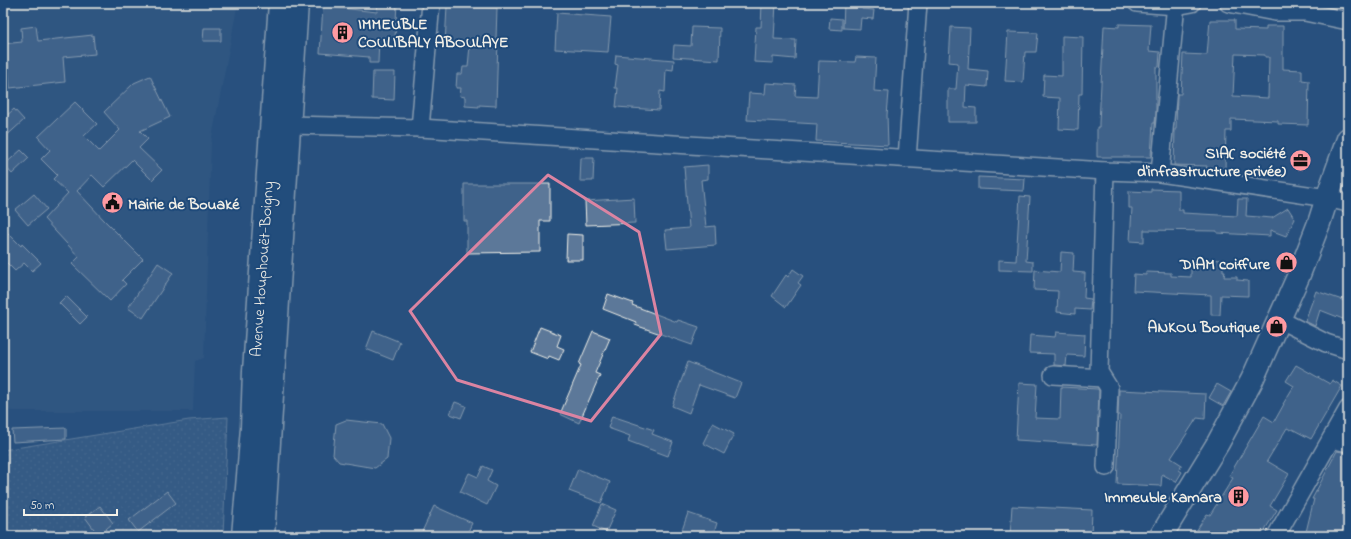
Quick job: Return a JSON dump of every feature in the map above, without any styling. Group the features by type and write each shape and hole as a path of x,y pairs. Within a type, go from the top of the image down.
{"main road":[{"name":"Avenue Houphouët-Boigny","path":"243,536 252,428 255,355 280,3"},
{"name":"Avenue Houphouët-Boigny","path":"263,536 297,3"},
{"path":"1161,536 1218,443 1252,380 1280,320 1319,223 1348,139"}],"street":[{"path":"420,128 431,3"},
{"path":"907,159 918,3"},
{"path":"1137,3 1181,4 1160,173"},
{"path":"1228,3 1275,12 1306,7 1348,21"},
{"path":"289,125 420,128 907,159 1160,173 1327,198 1348,204"},
{"path":"1105,171 1099,372 1109,388 1106,467"},
{"path":"1280,320 1326,343 1348,350"},
{"path":"1053,375 1102,378"},
{"path":"1276,536 1348,409"},
{"path":"1331,439 1348,443"}],"highlighted area":[{"path":"548,175 639,232 661,334 591,421 457,380 410,311"}],"shaded area":[{"path":"3,3 238,3 211,143 204,358 195,361 193,411 3,410"},
{"path":"228,417 223,536 3,536 3,450 189,420"}],"building":[{"path":"378,3 397,3 395,39 379,38 378,63 369,63 369,57 320,53 323,6 377,12"},
{"path":"762,3 776,3 774,39 796,40 795,59 773,57 773,63 754,62 756,27 761,27"},
{"path":"844,3 862,4 862,9 874,10 873,19 861,18 860,29 843,28"},
{"path":"447,6 497,8 496,39 498,39 496,106 465,106 465,97 460,96 461,88 456,88 457,74 462,74 463,67 468,67 470,45 445,44"},
{"path":"557,13 611,17 608,52 555,49"},
{"path":"830,18 842,19 842,30 829,29"},
{"path":"1210,20 1235,20 1235,29 1266,30 1266,26 1283,26 1283,69 1302,70 1302,80 1309,81 1308,125 1278,124 1278,121 1231,119 1231,131 1226,131 1225,169 1206,169 1207,166 1174,165 1177,94 1181,94 1183,54 1207,55","holes":["1235,54 1265,55 1265,57 1269,57 1268,98 1233,96"]},
{"path":"1119,24 1151,25 1149,51 1160,52 1159,67 1156,67 1156,114 1155,123 1153,123 1151,157 1097,157 1097,127 1099,127 1104,26 1119,27"},
{"path":"36,26 38,41 93,35 95,54 63,57 65,82 10,88 8,63 3,63 3,44 22,42 21,28"},
{"path":"692,27 720,28 719,60 673,57 674,45 691,46"},
{"path":"951,27 970,28 968,69 988,71 987,87 966,85 965,107 976,108 976,122 948,122 948,89 956,89 958,63 949,62"},
{"path":"204,28 221,28 221,41 203,41"},
{"path":"1008,32 1038,33 1036,52 1025,52 1023,82 1005,81"},
{"path":"1062,36 1083,37 1082,94 1079,94 1078,130 1059,129 1060,98 1043,97 1044,75 1062,76"},
{"path":"616,55 674,60 673,70 666,69 665,92 660,91 659,110 616,107 618,88 615,88 618,65 615,64"},
{"path":"856,57 876,58 874,91 889,92 887,115 888,145 816,141 817,124 747,120 749,93 765,94 766,83 796,85 795,96 817,97 819,61 855,62"},
{"path":"373,72 395,72 394,100 372,99"},
{"path":"150,76 170,117 140,131 148,139 139,148 162,170 152,180 132,160 104,187 92,175 77,191 143,259 122,280 126,284 110,301 72,264 79,257 44,219 68,193 53,179 57,175 41,159 50,150 38,137 75,102 97,124 84,136 99,151 120,130 104,112 134,83"},
{"path":"14,109 24,120 3,139 3,119"},
{"path":"21,150 29,158 12,174 4,165"},
{"path":"581,158 594,158 593,181 580,181"},
{"path":"708,165 708,179 701,180 706,227 715,226 716,245 667,249 665,230 689,228 684,167"},
{"path":"978,177 1025,179 1024,191 978,189"},
{"path":"464,184 550,184 550,221 540,221 540,252 467,253 467,221 464,221"},
{"path":"1151,189 1179,190 1179,210 1183,210 1183,213 1237,216 1238,199 1247,199 1246,216 1272,218 1288,208 1295,219 1286,236 1270,230 1270,236 1217,233 1217,231 1144,230 1144,242 1130,241 1132,208 1129,208 1129,191 1151,192"},
{"path":"34,194 47,209 28,225 15,210"},
{"path":"1020,196 1030,197 1026,261 1033,262 1033,271 999,270 999,260 1016,261"},
{"path":"634,198 635,223 586,225 585,201"},
{"path":"3,228 41,263 32,271 24,263 15,271 3,259"},
{"path":"567,234 583,235 583,260 566,260"},
{"path":"1061,252 1074,253 1073,272 1085,273 1084,298 1091,299 1090,310 1075,309 1075,314 1057,312 1058,291 1034,290 1035,270 1060,272"},
{"path":"1191,258 1223,260 1223,271 1225,271 1224,277 1237,277 1237,280 1248,281 1248,296 1221,295 1220,315 1211,315 1211,295 1133,291 1134,274 1146,275 1146,272 1171,273 1171,276 1191,277"},
{"path":"158,263 173,273 143,318 128,308"},
{"path":"793,269 803,276 798,283 801,285 786,307 772,296 786,275 788,277"},
{"path":"1316,291 1348,302 1348,321 1320,310 1315,326 1305,321"},
{"path":"608,294 677,322 678,320 699,327 692,345 635,325 636,322 603,309"},
{"path":"66,296 87,317 80,324 59,303"},
{"path":"540,327 561,335 557,346 564,349 559,360 549,356 548,359 530,352"},
{"path":"373,331 400,342 393,360 366,349"},
{"path":"593,331 610,338 595,373 600,375 579,423 560,414 581,365 579,364"},
{"path":"1056,332 1085,334 1084,356 1067,355 1066,366 1054,365 1054,354 1029,353 1030,335 1055,337"},
{"path":"688,362 741,383 735,398 699,385 689,413 672,406"},
{"path":"1296,365 1330,384 1332,380 1342,386 1311,439 1287,428 1267,461 1289,474 1270,506 1277,510 1261,536 1193,536 1207,514 1210,515 1233,478 1229,476 1264,416 1274,422 1294,386 1286,381"},
{"path":"1019,383 1037,384 1035,418 1060,419 1061,387 1098,389 1097,445 1016,440"},
{"path":"1217,384 1231,392 1223,406 1209,398"},
{"path":"1119,390 1206,394 1205,419 1197,418 1171,458 1182,465 1179,470 1182,472 1176,482 1162,474 1161,486 1117,484 1120,415 1118,415"},
{"path":"455,402 466,406 461,418 450,414"},
{"path":"612,416 654,430 652,434 673,442 668,456 628,441 630,436 608,428"},
{"path":"346,420 382,424 389,438 387,459 375,468 339,462 333,455 336,424"},
{"path":"713,423 734,434 724,454 703,443"},
{"path":"66,428 66,439 13,442 12,430"},
{"path":"1337,451 1348,453 1348,536 1305,536 1314,499 1312,499"},
{"path":"483,466 492,470 487,481 496,486 487,505 460,492 469,473 478,477"},
{"path":"578,469 610,482 601,503 569,491"},
{"path":"167,491 176,503 138,532 129,520"},
{"path":"602,504 616,510 606,532 593,526"},
{"path":"100,506 113,523 106,529 112,536 99,536 85,517"},
{"path":"434,506 472,523 466,536 420,536"},
{"path":"1012,506 1092,510 1091,536 1010,536"},
{"path":"688,513 717,523 713,536 680,536"}],"place":[{"name":"IMMEUBLE COULIBALY ABOULAYE","path":"342,32"},
{"name":"SIA( société d'infrastructure privée)","path":"1301,161"},
{"name":"Mairie de Bouaké","path":"112,203"},
{"name":"DIAM coiffure","path":"1286,263"},
{"name":"ANKOU Boutique","path":"1276,326"},
{"name":"Immeuble Kamara","path":"1238,496"}]}
